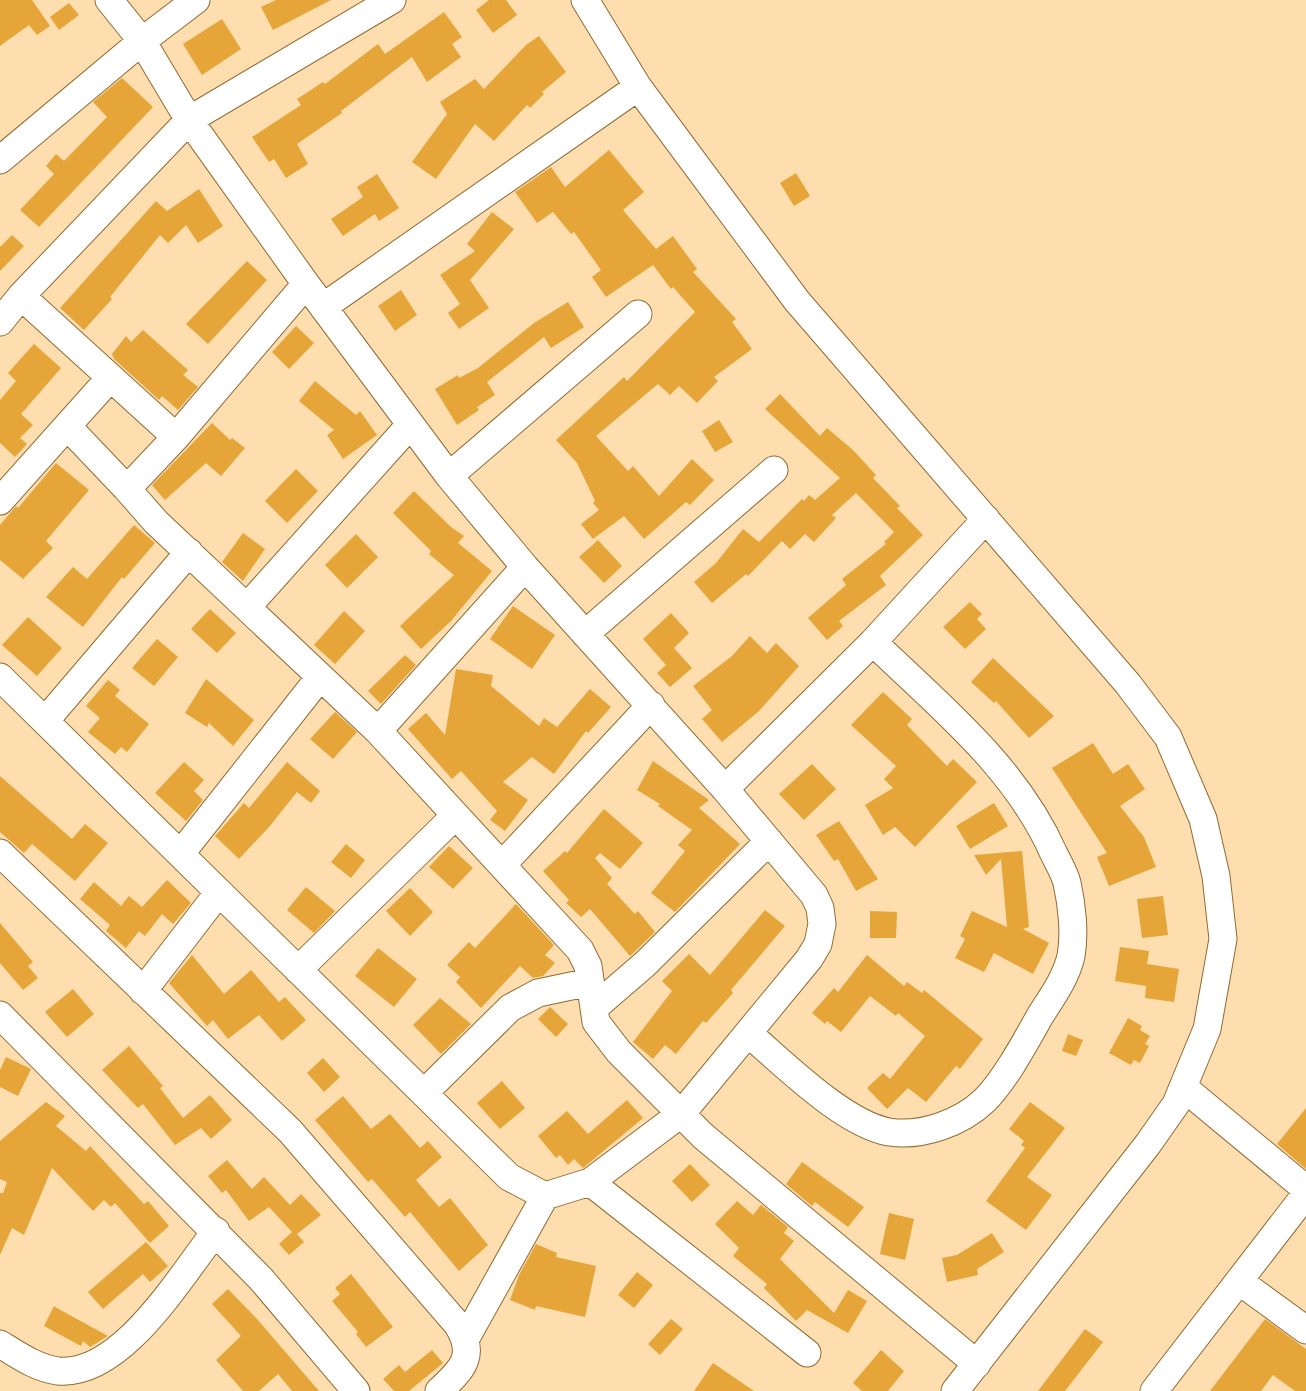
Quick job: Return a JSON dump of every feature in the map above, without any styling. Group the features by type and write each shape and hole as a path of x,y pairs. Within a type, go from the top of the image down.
{"street":[{"path":"0,677 182,852 219,892 509,1177 545,1196 572,1190 590,1182 682,1113 749,1034 809,959 818,944 822,924 820,908 814,895 725,789 525,567 449,476 323,308 189,120 142,41 110,0"},
{"path":"0,160 142,41 196,0"},
{"path":"0,322 21,296 189,120 392,0"},
{"path":"585,0 638,87 797,301 1128,684 1168,737 1203,819 1216,876 1223,939 1207,1029 1176,1104 1148,1144 959,1390"},
{"path":"323,308 638,87"},
{"path":"127,489 176,437 306,284"},
{"path":"21,296 176,437"},
{"path":"449,476 638,314"},
{"path":"0,501 68,428 110,378"},
{"path":"247,607 410,425"},
{"path":"68,428 127,489 142,508 378,731 580,950 588,966 596,1022 603,1033 721,1151 977,1364"},
{"path":"585,634 774,470"},
{"path":"725,789 873,642 986,519"},
{"path":"45,721 189,552"},
{"path":"378,731 525,567"},
{"path":"749,1034 832,1104 861,1121 889,1132 927,1131 957,1119 985,1099 1024,1044 1063,978 1071,955 1072,921 1067,882 1021,792 982,748 873,642"},
{"path":"182,852 320,677"},
{"path":"502,865 651,705"},
{"path":"298,970 455,816"},
{"path":"424,1093 510,1008 538,993 592,995 681,929 769,841"},
{"path":"0,853 290,1131 419,1279 466,1338"},
{"path":"143,991 219,892"},
{"path":"0,1015 216,1231 261,1279 356,1391"},
{"path":"1183,1087 1306,1189"},
{"path":"590,1182 807,1353"},
{"path":"1154,1391 1306,1194"},
{"path":"439,1391 459,1373 465,1363 466,1338 545,1196"},
{"path":"0,1344 33,1364 59,1371 92,1365 115,1352 137,1334 216,1231"},
{"path":"1239,1281 1306,1330"}],"building":[{"path":"0,0 32,0 50,26 37,35 29,25 0,46"},
{"path":"276,0 331,0 273,30 261,7"},
{"path":"489,0 506,0 517,15 493,33 476,10"},
{"path":"69,3 79,15 59,30 50,17"},
{"path":"444,12 462,37 452,44 461,57 427,82 412,57 341,111 342,113 297,144 308,164 286,178 274,159 269,162 252,137 301,105 297,99 323,82 325,84 378,44 385,54"},
{"path":"222,19 241,49 202,75 183,44"},
{"path":"539,36 566,72 542,92 544,94 530,108 527,105 494,141 475,124 436,179 412,162 447,114 440,102 475,79 484,89 526,45"},
{"path":"122,78 153,107 39,227 20,210 54,174 46,166 56,154 64,161 107,117 93,102"},
{"path":"609,150 644,192 623,210 656,249 673,236 697,269 693,272 736,319 732,322 752,349 714,377 718,381 697,403 679,386 670,395 658,384 596,436 628,471 633,466 659,496 692,459 714,480 690,505 686,502 644,539 624,516 593,539 581,524 599,510 593,503 595,501 577,463 556,440 624,377 627,381 695,312 673,287 671,289 653,265 606,297 592,277 601,270 574,232 571,234 553,212 537,223 515,192 551,167 565,187"},
{"path":"796,173 810,196 794,206 780,183"},
{"path":"377,174 399,208 379,221 375,214 343,236 331,219 363,197 357,187"},
{"path":"199,189 223,226 198,243 186,225 168,243 160,235 110,297 112,299 84,330 60,308 156,201 167,211"},
{"path":"492,212 514,229 470,280 489,308 459,329 448,313 460,304 440,275 475,251 467,244"},
{"path":"12,235 24,246 0,271 0,247"},
{"path":"247,261 267,280 208,344 186,324"},
{"path":"401,290 417,315 395,331 378,306"},
{"path":"568,302 584,327 551,348 544,337 487,382 495,395 477,407 479,410 457,425 435,389 458,375 459,378 478,368 534,323"},
{"path":"296,326 314,343 289,369 272,352"},
{"path":"143,330 188,370 183,375 198,387 178,410 162,396 159,400 114,359 112,354 126,336 131,342"},
{"path":"34,344 61,368 21,414 33,425 20,438 27,444 15,457 0,443 0,400 16,381 8,373"},
{"path":"315,381 356,415 360,411 377,435 343,459 327,435 334,430 299,401"},
{"path":"780,394 820,436 827,428 853,450 876,475 873,478 900,506 897,508 923,535 880,576 886,585 839,621 843,626 827,640 808,618 846,585 842,579 886,544 884,542 894,532 856,493 832,515 836,518 814,542 805,534 790,549 782,541 748,576 746,574 712,603 694,582 716,563 743,529 759,542 802,499 804,501 809,495 815,500 840,478 765,409"},
{"path":"719,420 733,442 715,452 702,431"},
{"path":"212,423 230,440 232,438 245,448 221,476 206,463 165,500 152,485"},
{"path":"56,463 89,490 46,541 53,548 23,579 0,560 0,525 16,506 18,508"},
{"path":"296,469 318,491 287,523 265,501"},
{"path":"414,491 451,527 464,536 458,543 492,571 451,621 421,649 400,626 454,575 429,554 431,551 393,513"},
{"path":"134,525 155,543 124,579 122,577 83,627 46,597 73,567 87,579"},
{"path":"243,533 265,549 243,581 222,562"},
{"path":"356,534 378,557 347,588 325,565"},
{"path":"598,540 622,566 604,583 579,557"},
{"path":"970,602 982,614 977,619 986,629 965,649 943,627"},
{"path":"513,606 555,635 532,669 490,639"},
{"path":"210,609 236,633 217,653 191,629"},
{"path":"344,611 365,631 335,664 314,645"},
{"path":"671,613 689,633 674,648 692,668 670,687 657,673 666,665 643,639"},
{"path":"28,617 62,648 37,676 2,645"},
{"path":"750,636 767,653 776,643 799,666 759,711 722,742 702,719 712,710 693,686 732,656"},
{"path":"157,639 178,657 154,686 132,668"},
{"path":"405,655 416,665 381,704 368,691"},
{"path":"993,658 1054,716 1029,738 996,701 994,703 971,682"},
{"path":"456,669 493,675 491,686 539,726 544,718 557,727 590,689 611,707 588,733 586,731 554,774 532,757 503,782 528,800 505,831 490,820 497,811 461,771 452,779 408,729 426,713 445,735"},
{"path":"206,679 254,720 233,746 209,723 207,727 185,713"},
{"path":"108,680 120,690 115,696 149,724 127,752 121,747 115,754 88,732 100,718 86,706"},
{"path":"883,692 912,719 907,725 947,766 953,759 977,782 915,847 895,827 883,835 865,805 893,788 884,779 896,766 851,725"},
{"path":"335,712 357,732 333,759 310,739"},
{"path":"1093,743 1113,774 1128,764 1145,789 1120,806 1144,837 1156,867 1109,886 1097,857 1107,853 1052,768"},
{"path":"653,761 709,800 699,808 740,844 675,912 651,893 685,851 678,845 692,830 658,806 660,804 637,790"},
{"path":"184,762 204,780 194,791 203,800 186,821 155,793"},
{"path":"287,762 320,791 311,803 297,792 239,859 215,836 244,803 249,808"},
{"path":"812,764 836,789 804,820 779,794"},
{"path":"0,776 72,839 85,824 108,843 75,881 32,844 24,853 0,832"},
{"path":"994,803 1008,826 970,849 956,826"},
{"path":"604,809 643,843 620,869 600,853 595,858 612,878 607,884 635,914 638,911 655,932 630,956 590,909 581,917 566,903 569,900 543,871 565,851 567,853"},
{"path":"839,821 878,879 856,891 838,859 834,861 816,835"},
{"path":"346,844 365,860 351,878 331,862"},
{"path":"449,846 473,868 453,889 429,867"},
{"path":"1022,851 1029,927 1023,929 1049,943 1033,974 994,953 984,972 955,958 965,939 960,936 972,911 1007,927 1001,859 986,875 974,855"},
{"path":"167,880 191,903 173,924 162,914 145,936 139,931 126,948 106,931 110,925 80,899 94,882 121,906 129,896 142,907"},
{"path":"306,887 335,911 314,933 287,910"},
{"path":"410,888 433,912 410,936 386,911"},
{"path":"1163,896 1168,935 1142,938 1137,899"},
{"path":"516,904 554,945 545,955 555,963 543,976 533,978 520,966 481,1008 456,982 460,977 447,965 469,942 475,948"},
{"path":"765,910 785,926 731,990 733,993 706,1023 703,1021 676,1054 665,1045 653,1059 633,1042 672,991 662,981 689,954 710,975"},
{"path":"870,911 897,912 896,938 870,938"},
{"path":"0,923 33,962 28,966 38,978 23,990 0,963"},
{"path":"1120,947 1149,951 1147,964 1179,969 1174,1002 1145,998 1146,986 1115,981"},
{"path":"378,948 417,979 394,1007 355,976"},
{"path":"192,955 224,994 251,970 279,1002 285,997 306,1020 282,1041 259,1015 228,1039 213,1020 207,1026 169,983"},
{"path":"867,955 904,986 907,982 922,993 924,990 983,1039 960,1069 956,1066 926,1102 908,1088 887,1109 867,1088 883,1073 890,1079 925,1036 898,1013 896,1016 870,996 841,1032 827,1021 825,1024 812,1013 834,988 838,992"},
{"path":"73,989 94,1014 67,1037 45,1012"},
{"path":"440,998 471,1024 441,1054 413,1025"},
{"path":"550,1007 568,1024 556,1037 538,1019"},
{"path":"1128,1018 1142,1026 1140,1030 1150,1036 1145,1044 1149,1046 1140,1063 1134,1060 1131,1065 1109,1053"},
{"path":"1068,1034 1083,1040 1076,1056 1062,1051"},
{"path":"129,1046 163,1086 160,1088 183,1118 210,1095 232,1120 211,1139 201,1128 175,1145 143,1104 138,1108 102,1070"},
{"path":"6,1057 31,1069 18,1096 0,1087 0,1070"},
{"path":"323,1058 340,1077 324,1092 307,1073"},
{"path":"502,1081 525,1108 500,1129 477,1103"},
{"path":"343,1096 371,1129 390,1114 420,1148 428,1141 442,1157 416,1180 439,1207 450,1198 488,1245 459,1271 410,1212 405,1217 372,1179 368,1182 315,1120"},
{"path":"627,1100 643,1118 583,1168 574,1159 568,1165 560,1155 556,1158 538,1136 567,1111 588,1134"},
{"path":"46,1102 65,1116 56,1126 86,1151 90,1146 144,1204 148,1201 169,1226 150,1243 115,1203 111,1207 104,1200 93,1211 52,1168 24,1235 12,1228 0,1255 0,1193 3,1193 7,1182 0,1179 0,1141"},
{"path":"1030,1102 1065,1128 1027,1177 1052,1195 1026,1230 986,1201 1025,1148 1021,1145 1024,1141 1009,1129"},
{"path":"1306,1108 1306,1169 1277,1144"},
{"path":"227,1160 252,1189 264,1177 290,1205 301,1194 321,1215 297,1234 304,1242 289,1255 279,1244 292,1232 269,1207 249,1221 226,1190 222,1193 208,1176"},
{"path":"802,1162 864,1207 848,1227 815,1202 812,1206 786,1184"},
{"path":"690,1164 710,1185 692,1202 672,1181"},
{"path":"737,1201 753,1215 761,1205 788,1227 784,1233 794,1241 780,1259 834,1313 848,1290 867,1301 848,1333 807,1310 796,1321 764,1288 767,1284 733,1256 739,1248 715,1224"},
{"path":"889,1213 914,1219 905,1260 880,1254"},
{"path":"992,1233 1004,1252 977,1269 978,1275 947,1282 942,1258 957,1255"},
{"path":"146,1242 168,1266 150,1282 143,1274 103,1309 88,1292"},
{"path":"536,1244 557,1253 556,1257 596,1266 585,1317 536,1306 535,1310 510,1300 519,1275"},
{"path":"637,1272 653,1285 634,1308 618,1295"},
{"path":"351,1274 393,1327 366,1347 356,1334 358,1332 332,1301 340,1294 335,1288"},
{"path":"228,1289 319,1391 292,1391 278,1374 259,1391 243,1391 216,1360 241,1336 212,1304"},
{"path":"54,1306 108,1336 90,1347 83,1341 81,1346 44,1326"},
{"path":"671,1319 683,1329 660,1355 648,1344"},
{"path":"1265,1319 1306,1349 1306,1391 1295,1391 1273,1375 1261,1391 1210,1391"},
{"path":"1085,1329 1103,1342 1065,1391 1038,1391"},
{"path":"432,1350 443,1363 409,1391 394,1391 383,1379 399,1365 405,1372"},
{"path":"881,1350 904,1371 888,1391 862,1391 853,1383"},
{"path":"713,1363 754,1391 694,1391"}]}
